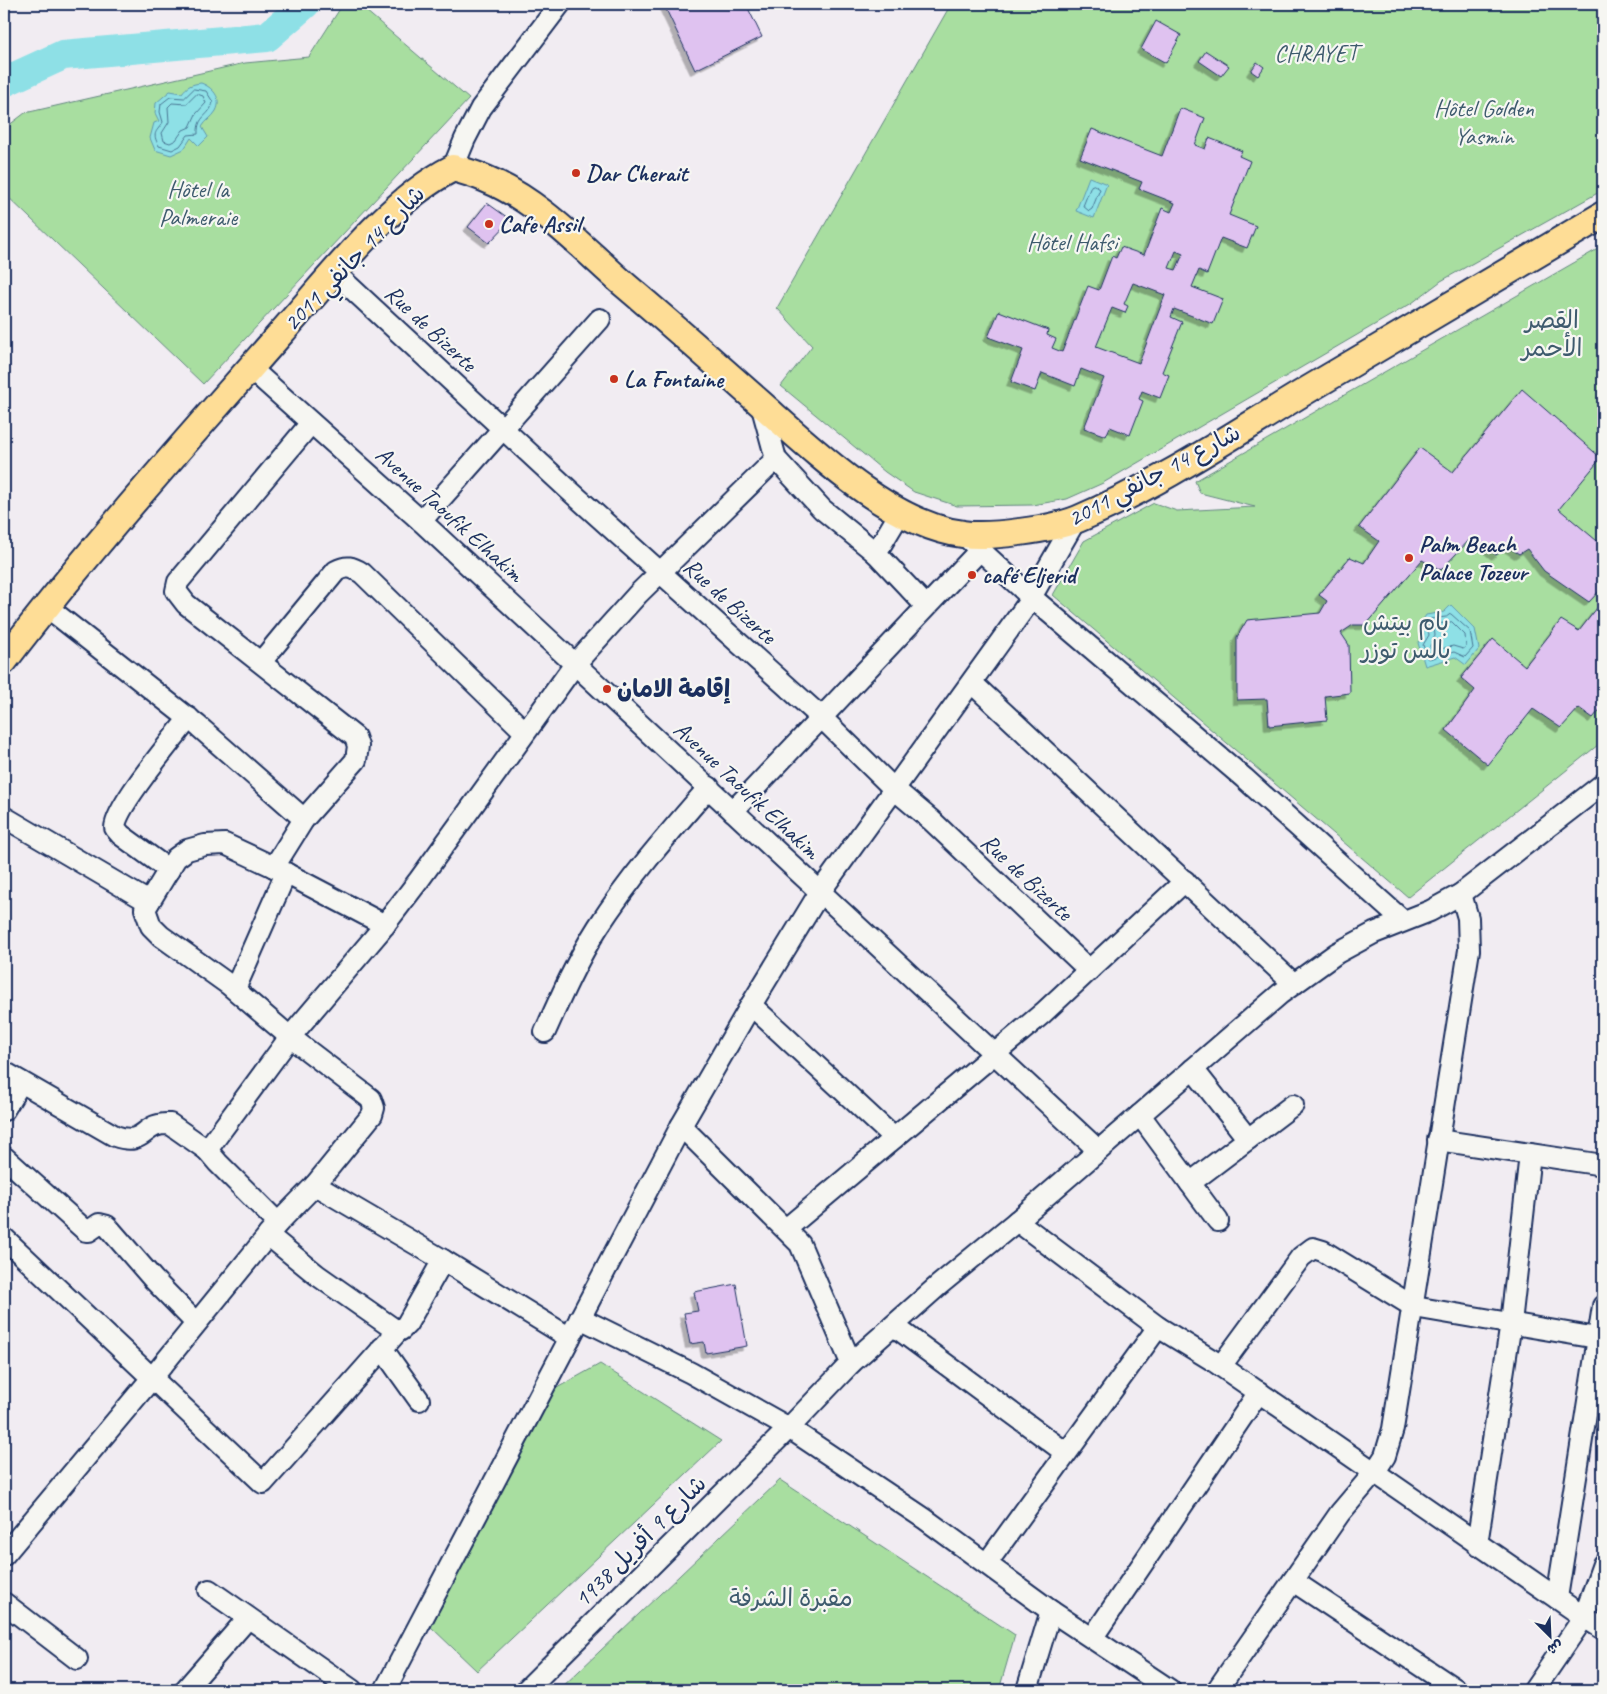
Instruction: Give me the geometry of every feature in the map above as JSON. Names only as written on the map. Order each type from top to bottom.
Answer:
[{"type":"main road","name":"شارع 14 جانفي 2011","points":[[4,661],[47,607],[249,367],[334,272],[416,190],[453,168],[487,179],[529,203],[665,318],[761,404],[855,484],[920,522],[972,542],[1075,520],[1157,479],[1440,309],[1603,215]]},
{"type":"street","points":[[453,168],[464,139],[481,108],[560,4]]},
{"type":"street","name":"Rue de Bizerte","points":[[334,272],[502,428],[822,718],[893,788],[930,820],[1089,970]]},
{"type":"street","points":[[421,521],[600,319]]},
{"type":"street","name":"Avenue Taoufik Elhakim","points":[[249,367],[421,521],[709,786],[733,811],[1098,1150]]},
{"type":"street","points":[[761,404],[776,459],[822,509],[876,553],[926,606]]},
{"type":"street","points":[[235,989],[280,870],[304,819],[352,766],[356,760],[358,746],[356,737],[345,727],[179,598],[176,591],[178,582],[311,422]]},
{"type":"street","points":[[207,1150],[290,1037],[385,924],[575,664],[660,572],[776,459]]},
{"type":"street","points":[[876,553],[900,512]]},
{"type":"street","points":[[385,1690],[681,1126],[751,1005],[820,892],[893,788],[972,683],[1026,606],[1075,520]]},
{"type":"street","points":[[733,811],[926,606],[972,542],[1030,596],[1244,778],[1403,921]]},
{"type":"street","points":[[261,662],[336,571],[344,567],[352,567],[362,573],[524,732]]},
{"type":"street","points":[[47,607],[188,718],[304,819]]},
{"type":"street","points":[[972,683],[1294,984]]},
{"type":"street","points":[[169,870],[121,835],[115,828],[115,820],[127,800],[188,718]]},
{"type":"street","name":"شارع 9 أفريل 1938","points":[[526,1690],[789,1428],[851,1363],[938,1286],[1294,984],[1337,953],[1374,933],[1430,912],[1460,894],[1603,784]]},
{"type":"street","points":[[545,1032],[569,981],[598,928],[648,857],[709,786]]},
{"type":"street","points":[[4,817],[149,902]]},
{"type":"street","points":[[4,1555],[152,1378],[273,1229],[315,1185],[372,1115],[374,1108],[371,1099],[364,1093],[290,1037],[235,989],[151,926],[146,918],[145,909],[149,902],[176,858],[187,850],[225,844],[385,924]]},
{"type":"street","points":[[786,1229],[1043,1013],[1185,881]]},
{"type":"street","points":[[1217,1690],[1340,1513],[1374,1473],[1385,1456],[1393,1430],[1414,1307],[1438,1140],[1469,950],[1468,918],[1460,894]]},
{"type":"street","points":[[751,1005],[894,1138]]},
{"type":"street","points":[[1193,1069],[1248,1139]]},
{"type":"street","points":[[4,1110],[12,1077],[115,1136],[130,1141],[136,1140],[154,1126],[170,1124],[207,1150],[273,1229],[317,1275],[398,1331]]},
{"type":"street","points":[[1190,1183],[1293,1105]]},
{"type":"street","points":[[1140,1115],[1218,1221]]},
{"type":"street","points":[[681,1126],[800,1244],[851,1363]]},
{"type":"street","points":[[1438,1140],[1603,1165]]},
{"type":"street","points":[[1477,1544],[1511,1323],[1530,1154]]},
{"type":"street","points":[[4,1157],[86,1231],[99,1224],[107,1226],[154,1280],[196,1323]]},
{"type":"street","points":[[315,1185],[443,1260],[570,1338]]},
{"type":"street","points":[[1016,1221],[1158,1327],[1221,1366],[1603,1629]]},
{"type":"street","points":[[4,1238],[263,1483],[382,1348],[407,1324],[443,1260]]},
{"type":"street","points":[[1221,1366],[1301,1257],[1313,1248],[1323,1251],[1414,1307],[1596,1338]]},
{"type":"street","points":[[1557,1598],[1596,1338],[1603,1306]]},
{"type":"street","points":[[580,1318],[691,1373],[789,1428],[925,1519],[1051,1611],[1093,1637],[1170,1690]]},
{"type":"street","points":[[894,1326],[1066,1453]]},
{"type":"street","points":[[987,1563],[1158,1327]]},
{"type":"street","points":[[382,1348],[419,1400]]},
{"type":"street","points":[[1093,1637],[1259,1392]]},
{"type":"street","points":[[1534,1690],[1584,1617],[1603,1564]]},
{"type":"street","points":[[1292,1581],[1457,1690]]},
{"type":"street","points":[[209,1590],[352,1690]]},
{"type":"street","points":[[4,1603],[77,1658]]},
{"type":"street","points":[[1027,1690],[1051,1611]]},
{"type":"street","points":[[185,1690],[248,1618]]},
{"type":"green space","name":"Hôtel la Palmeraie","points":[[343,4],[358,4],[469,99],[203,384],[4,193],[4,129],[25,113],[245,63],[309,57]]},
{"type":"green space","name":"Hôtel Hafsi","points":[[951,4],[1603,4],[1603,190],[1441,281],[1412,303],[1103,483],[1067,499],[1033,505],[957,506],[914,492],[885,472],[781,386],[812,346],[777,308]]},
{"type":"green space","name":"بام بيتش بالس توزر","points":[[1603,246],[1603,741],[1408,897],[1053,595],[1084,541],[1154,503],[1177,511],[1255,507],[1200,493],[1195,481]]},
{"type":"green space","points":[[600,1364],[721,1441],[477,1671],[431,1627],[555,1389]]},
{"type":"green space","name":"مقبرة الشرفة","points":[[780,1480],[1015,1635],[999,1690],[559,1690]]},
{"type":"water","points":[[201,83],[212,90],[218,102],[216,111],[202,127],[208,137],[199,146],[191,138],[184,149],[171,155],[155,150],[150,138],[154,123],[159,121],[155,113],[156,103],[170,91],[182,93],[190,86]]},
{"type":"water","points":[[1089,177],[1107,184],[1094,218],[1076,211]]},
{"type":"water","points":[[1451,605],[1475,629],[1479,649],[1466,665],[1455,657],[1425,666],[1418,643],[1424,634],[1421,623],[1426,615],[1444,612]]},
{"type":"building","points":[[746,4],[762,37],[695,70],[664,5]]},
{"type":"building","points":[[1156,21],[1181,35],[1166,63],[1141,49]]},
{"type":"building","points":[[1206,51],[1229,66],[1221,76],[1199,61]]},
{"type":"building","points":[[1257,62],[1264,67],[1258,76],[1251,71]]},
{"type":"building","points":[[1180,108],[1205,118],[1195,145],[1205,149],[1209,138],[1242,151],[1239,156],[1250,161],[1229,215],[1256,226],[1247,248],[1221,238],[1207,274],[1199,270],[1192,287],[1223,299],[1213,324],[1174,309],[1171,317],[1182,322],[1162,372],[1169,375],[1160,398],[1142,391],[1139,399],[1143,401],[1130,435],[1110,427],[1106,436],[1084,428],[1104,378],[1081,369],[1075,386],[1042,373],[1035,391],[1011,382],[1023,350],[988,337],[999,311],[1048,330],[1047,335],[1056,339],[1052,348],[1062,352],[1088,286],[1099,290],[1112,256],[1116,258],[1121,247],[1144,255],[1162,208],[1171,212],[1175,203],[1139,189],[1142,182],[1080,158],[1092,129],[1162,156]],"holes":[[[1176,251],[1183,254],[1176,270],[1169,268]],[[1133,283],[1165,295],[1139,363],[1096,347],[1112,308],[1125,313],[1128,306],[1124,304]]]},
{"type":"building","name":"Cafe Assil","points":[[487,203],[511,220],[489,243],[468,227]]},
{"type":"building","name":"Palm Beach Palace Tozeur","points":[[1522,389],[1601,458],[1559,509],[1603,546],[1603,587],[1589,602],[1544,571],[1527,549],[1519,554],[1507,546],[1496,555],[1473,536],[1441,570],[1422,560],[1366,625],[1353,625],[1341,633],[1349,645],[1350,693],[1325,696],[1327,720],[1269,726],[1267,699],[1237,700],[1237,637],[1247,620],[1320,613],[1327,601],[1319,595],[1350,557],[1364,563],[1379,541],[1359,527],[1420,448],[1453,472]]},
{"type":"building","name":"Palm Beach Palace Tozeur","points":[[1597,608],[1603,611],[1603,706],[1593,718],[1579,708],[1561,728],[1533,709],[1488,765],[1446,730],[1475,690],[1461,678],[1493,639],[1525,666],[1561,620],[1579,631]]},
{"type":"building","points":[[736,1284],[747,1346],[706,1353],[704,1342],[690,1344],[684,1313],[698,1311],[694,1292]]},
{"type":"waterway","points":[[4,82],[63,55],[267,37],[305,4]]},
{"type":"place","name":"Dar Cherait","points":[[576,173]]},
{"type":"place","name":"Cafe Assil","points":[[489,224]]},
{"type":"place","name":"La Fontaine","points":[[614,379]]},
{"type":"place","name":"Palm Beach Palace Tozeur","points":[[1409,558]]},
{"type":"place","name":"café Eljerid","points":[[972,575]]},
{"type":"place","name":"إقامة الامان","points":[[607,689]]},
{"type":"park label","name":"CHRAYET","points":[[1316,53]]},
{"type":"park label","name":"Hôtel Golden Yasmin","points":[[1484,122]]},
{"type":"park label","name":"القصر الأحمر","points":[[1552,334]]}]
